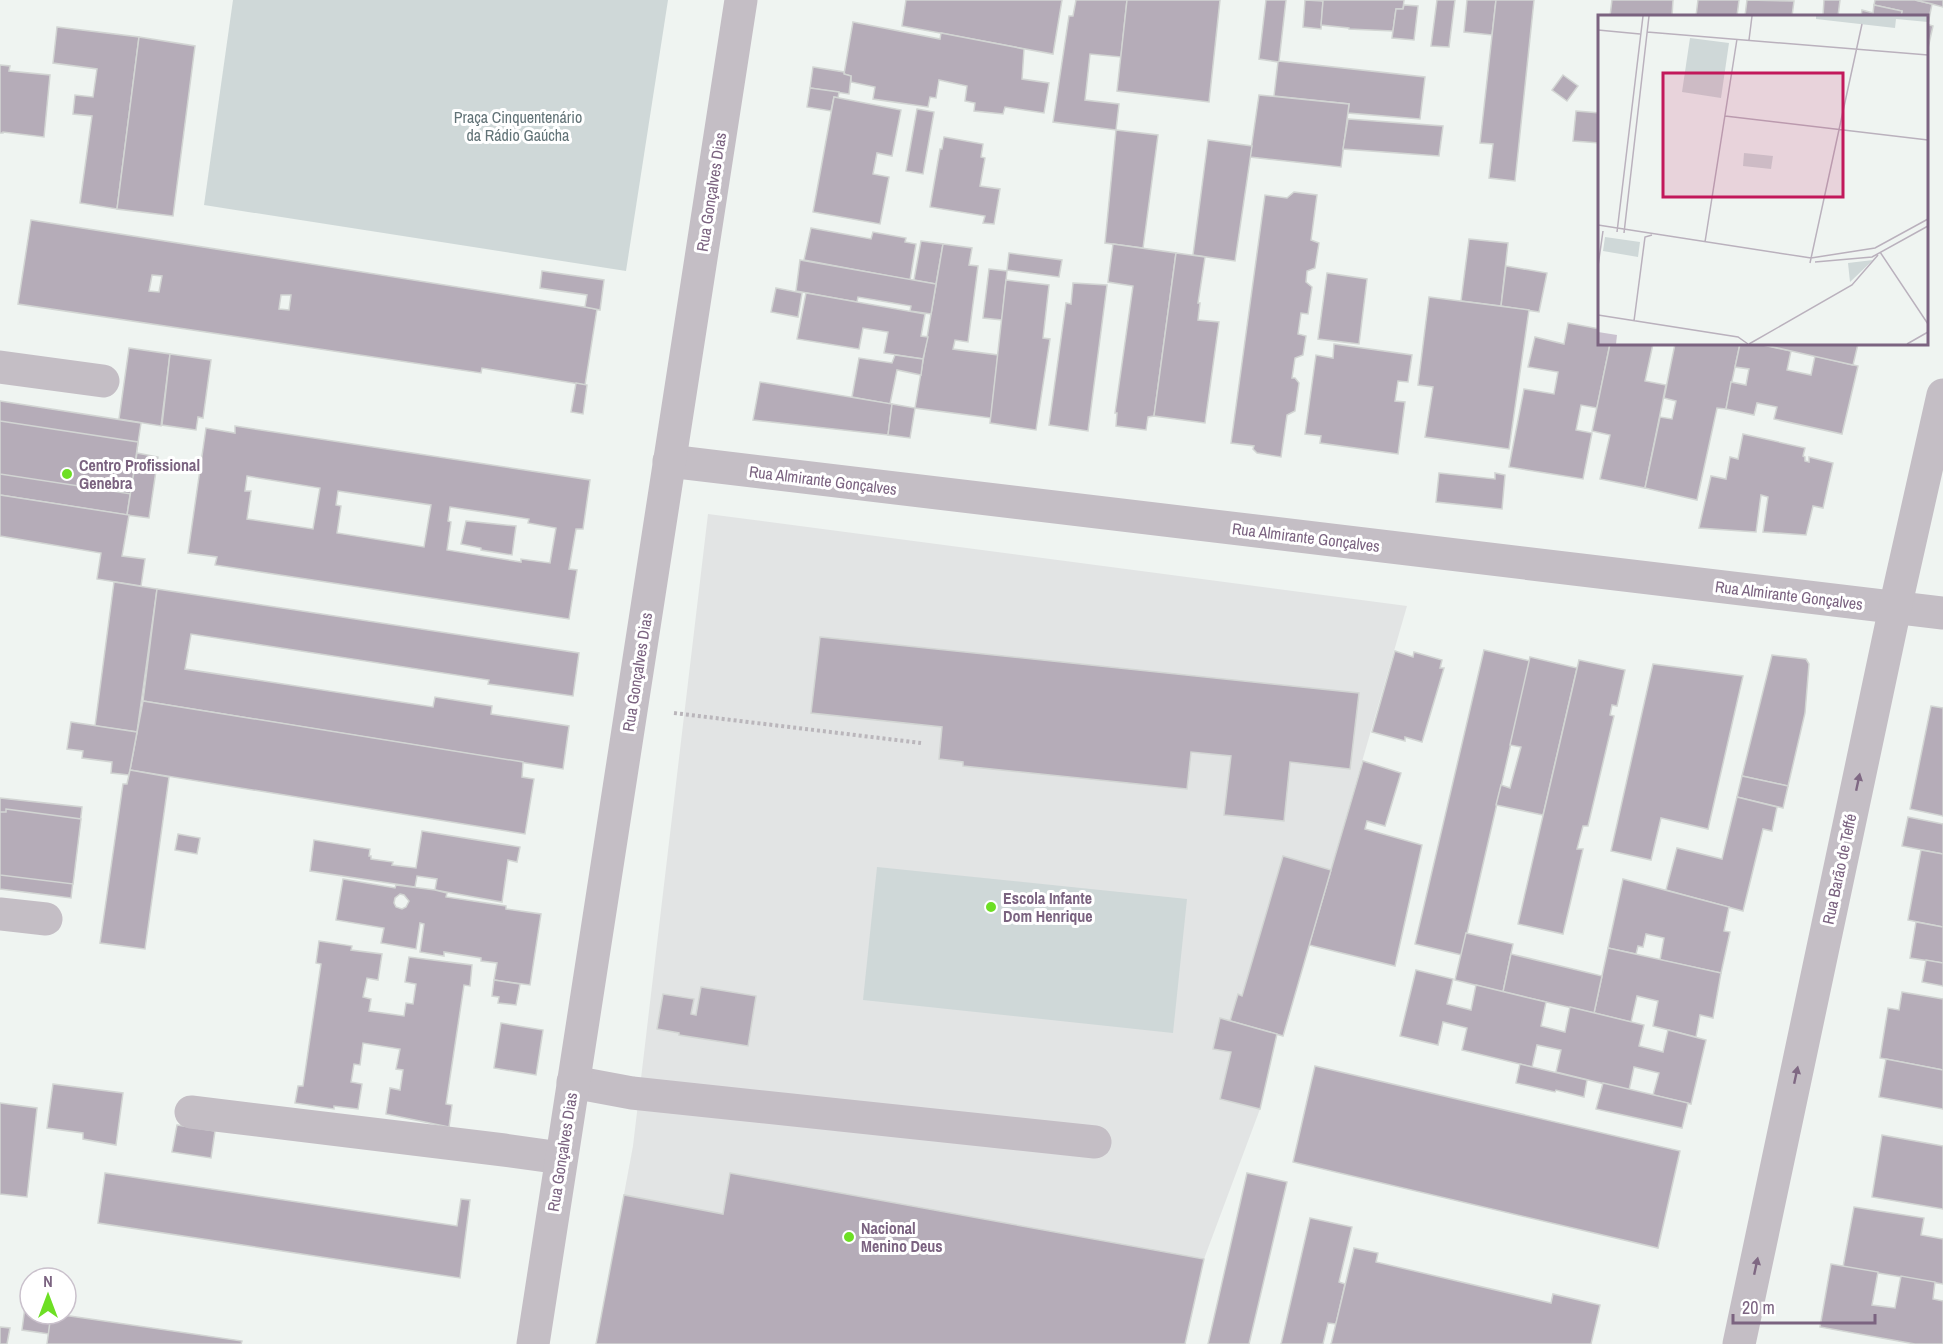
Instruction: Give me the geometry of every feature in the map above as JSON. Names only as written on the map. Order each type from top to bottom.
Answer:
[{"type":"street","name":"Rua Gonçalves Dias","points":[[532,1344],[741,0]]},
{"type":"street","points":[[0,367],[103,381]]},
{"type":"street","name":"Rua Barão de Teffé","points":[[1739,1344],[1895,608],[1943,396]]},
{"type":"street","name":"Rua Almirante Gonçalves","points":[[669,461],[1943,613]]},
{"type":"street","points":[[0,914],[46,919]]},
{"type":"street","points":[[573,1083],[632,1093],[1095,1142]]},
{"type":"street","points":[[191,1112],[561,1158]]},
{"type":"path","points":[[631,708],[921,743]]},
{"type":"shaded area","name":"Escola Infante Dom Henrique","points":[[708,514],[1407,606],[1309,945],[1277,1035],[1260,1109],[1204,1259],[1185,1344],[596,1344],[633,1146]]},
{"type":"green space","name":"Praça Cinquentenário da Rádio Gaúcha","points":[[233,0],[668,0],[626,271],[204,205]]},
{"type":"green space","points":[[877,867],[1187,899],[1173,1033],[863,1000]]},
{"type":"building","points":[[906,0],[1062,0],[1053,54],[902,26]]},
{"type":"building","points":[[1076,0],[1127,0],[1121,57],[1090,54],[1085,100],[1119,104],[1116,130],[1053,122],[1069,16],[1073,16]]},
{"type":"building","points":[[1127,0],[1220,0],[1209,102],[1117,91]]},
{"type":"building","points":[[1266,0],[1286,0],[1279,61],[1425,77],[1420,119],[1348,113],[1349,104],[1274,96],[1278,62],[1259,59]]},
{"type":"building","points":[[1305,0],[1323,1],[1321,29],[1303,27]]},
{"type":"building","points":[[1320,0],[1404,0],[1403,9],[1396,9],[1393,31],[1321,25],[1323,1]]},
{"type":"building","points":[[1437,0],[1455,0],[1449,47],[1431,46]]},
{"type":"building","points":[[1467,0],[1496,0],[1492,35],[1464,32]]},
{"type":"building","points":[[1496,0],[1534,0],[1515,181],[1489,178],[1493,144],[1480,143]]},
{"type":"building","points":[[1612,0],[1673,0],[1672,15],[1610,15]]},
{"type":"building","points":[[1698,0],[1739,0],[1737,15],[1696,15]]},
{"type":"building","points":[[1747,0],[1794,1],[1792,15],[1745,15]]},
{"type":"building","points":[[1824,0],[1840,0],[1838,15],[1823,15]]},
{"type":"building","points":[[1875,0],[1915,0],[1932,4],[1928,24],[1928,15],[1901,15],[1902,11],[1874,5]]},
{"type":"building","points":[[1915,0],[1943,0],[1943,7],[1932,4]]},
{"type":"building","points":[[1404,5],[1418,6],[1414,40],[1392,38],[1396,9],[1403,9]]},
{"type":"building","points":[[1874,5],[1902,11],[1901,15],[1861,15],[1862,10],[1873,13]]},
{"type":"building","points":[[853,22],[940,39],[941,33],[1024,49],[1022,79],[1049,83],[1044,113],[1005,107],[1003,114],[974,111],[975,103],[965,101],[967,86],[939,80],[936,98],[930,97],[928,107],[873,99],[875,87],[851,82],[851,76],[844,74]]},
{"type":"building","points":[[1928,25],[1933,26],[1928,48]]},
{"type":"building","points":[[57,27],[139,37],[117,209],[80,203],[92,116],[73,114],[75,95],[93,97],[97,69],[53,63]]},
{"type":"building","points":[[139,37],[195,46],[173,216],[117,209]]},
{"type":"building","points":[[0,65],[10,66],[9,71],[50,75],[44,137],[0,133]]},
{"type":"building","points":[[813,67],[844,72],[851,76],[849,94],[810,88]]},
{"type":"building","points":[[1563,75],[1578,86],[1567,101],[1552,90]]},
{"type":"building","points":[[810,88],[839,92],[838,98],[834,97],[831,111],[807,107]]},
{"type":"building","points":[[1259,95],[1349,104],[1341,167],[1250,157]]},
{"type":"building","points":[[834,97],[901,110],[892,156],[877,153],[873,174],[889,177],[880,224],[813,212]]},
{"type":"building","points":[[917,109],[934,112],[923,174],[906,171]]},
{"type":"building","points":[[1576,111],[1598,113],[1598,143],[1573,141]]},
{"type":"building","points":[[1348,119],[1443,126],[1439,156],[1343,149]]},
{"type":"building","points":[[1116,130],[1158,135],[1143,248],[1105,243]]},
{"type":"building","points":[[944,137],[983,144],[981,157],[985,158],[980,186],[1000,189],[994,224],[983,223],[985,216],[930,207]]},
{"type":"building","points":[[1208,140],[1252,146],[1235,261],[1193,255]]},
{"type":"building","points":[[1294,192],[1317,195],[1311,240],[1319,243],[1315,268],[1307,271],[1306,282],[1312,287],[1308,314],[1301,313],[1298,334],[1306,336],[1303,355],[1295,358],[1292,378],[1299,383],[1295,411],[1287,415],[1281,457],[1257,453],[1253,449],[1254,446],[1231,443],[1265,195],[1287,198]]},
{"type":"building","points":[[31,220],[597,309],[585,385],[482,368],[481,373],[18,304]],"holes":[[[152,275],[162,276],[159,292],[149,291]],[[281,295],[291,295],[289,310],[279,309]]]},
{"type":"building","points":[[811,228],[871,239],[873,232],[906,238],[905,242],[916,244],[910,280],[804,260]]},
{"type":"building","points":[[1469,239],[1508,243],[1501,306],[1461,301]]},
{"type":"building","points":[[921,241],[943,244],[936,284],[914,280]]},
{"type":"building","points":[[943,244],[972,248],[969,265],[978,266],[968,342],[955,340],[953,349],[998,355],[991,418],[915,408]]},
{"type":"building","points":[[1113,244],[1176,253],[1154,416],[1148,417],[1146,430],[1116,426],[1117,413],[1115,413],[1133,286],[1108,282]]},
{"type":"building","points":[[1009,253],[1062,260],[1059,277],[1007,270]]},
{"type":"building","points":[[1176,253],[1205,257],[1198,303],[1200,303],[1198,320],[1219,322],[1205,423],[1154,416]]},
{"type":"building","points":[[800,260],[936,284],[931,314],[910,311],[911,306],[858,297],[857,302],[796,291]]},
{"type":"building","points":[[1506,266],[1547,273],[1539,312],[1501,306]]},
{"type":"building","points":[[989,269],[1007,271],[1002,320],[983,318]]},
{"type":"building","points":[[542,271],[604,280],[600,310],[585,307],[587,295],[540,288]]},
{"type":"building","points":[[1327,273],[1367,279],[1359,344],[1318,339]]},
{"type":"building","points":[[1006,280],[1049,285],[1043,338],[1050,339],[1036,430],[990,423]]},
{"type":"building","points":[[1073,283],[1107,285],[1088,431],[1049,425],[1066,303],[1071,304]]},
{"type":"building","points":[[776,288],[802,293],[798,317],[771,312]]},
{"type":"building","points":[[806,293],[925,314],[921,336],[928,337],[923,359],[884,353],[888,332],[863,328],[859,349],[797,339]]},
{"type":"building","points":[[1429,297],[1529,310],[1509,449],[1425,437],[1433,387],[1418,385]]},
{"type":"building","points":[[1568,323],[1598,329],[1598,345],[1610,345],[1597,408],[1581,405],[1576,430],[1592,433],[1583,479],[1509,467],[1524,389],[1554,394],[1558,372],[1528,367],[1535,337],[1564,344]]},
{"type":"building","points":[[1334,344],[1412,355],[1408,382],[1398,381],[1395,401],[1405,402],[1398,454],[1320,443],[1321,436],[1305,434],[1316,355],[1333,358]]},
{"type":"building","points":[[1610,345],[1653,345],[1645,381],[1666,385],[1645,488],[1600,479],[1610,435],[1592,431]]},
{"type":"building","points":[[1675,345],[1740,345],[1726,409],[1717,408],[1697,500],[1645,488],[1660,417],[1672,419],[1676,401],[1664,398]]},
{"type":"building","points":[[1740,345],[1763,345],[1791,351],[1787,370],[1811,375],[1815,356],[1858,366],[1842,434],[1774,419],[1777,407],[1757,403],[1754,415],[1726,409],[1731,382],[1746,385],[1749,369],[1735,367]]},
{"type":"building","points":[[1765,345],[1858,345],[1853,365]]},
{"type":"building","points":[[129,348],[170,354],[161,426],[119,419]]},
{"type":"building","points":[[170,354],[211,360],[203,418],[198,417],[196,430],[162,425]]},
{"type":"building","points":[[895,355],[923,359],[921,375],[897,370],[890,404],[852,397],[859,358],[892,363]]},
{"type":"building","points":[[760,382],[892,404],[888,435],[753,420]]},
{"type":"building","points":[[576,383],[587,385],[583,414],[571,412]]},
{"type":"building","name":"Centro Profissional Genebra","points":[[0,401],[141,423],[127,515],[0,495]]},
{"type":"building","points":[[892,404],[915,408],[910,438],[888,435]]},
{"type":"building","points":[[0,421],[138,442],[131,494],[0,474]]},
{"type":"building","points":[[235,426],[590,480],[583,529],[576,529],[569,569],[577,570],[569,619],[215,565],[217,557],[188,553],[206,428],[235,433]],"holes":[[[247,476],[320,488],[313,529],[247,519],[251,491],[245,491]],[[338,491],[431,505],[424,547],[337,533],[341,506],[336,505]],[[450,507],[529,519],[528,523],[556,528],[550,563],[521,559],[521,562],[447,550],[451,522],[448,521]]]},
{"type":"building","points":[[1743,434],[1805,448],[1803,456],[1805,461],[1809,462],[1809,457],[1833,463],[1823,508],[1813,506],[1806,535],[1763,532],[1768,497],[1761,495],[1756,532],[1699,528],[1711,476],[1726,479],[1730,457],[1738,459]]},
{"type":"building","points":[[137,453],[158,457],[149,518],[127,515]]},
{"type":"building","points":[[1439,473],[1495,479],[1495,473],[1505,475],[1502,509],[1436,502]]},
{"type":"building","points":[[0,495],[129,515],[122,556],[145,559],[141,586],[97,579],[101,553],[0,536]]},
{"type":"building","points":[[466,521],[516,526],[512,555],[461,544]]},
{"type":"building","points":[[114,582],[157,589],[137,732],[95,726]]},
{"type":"building","points":[[157,589],[579,653],[573,696],[488,684],[489,680],[191,634],[185,669],[433,707],[435,697],[492,706],[491,714],[569,726],[563,769],[143,701]]},
{"type":"building","points":[[820,637],[1359,693],[1350,769],[1290,762],[1284,821],[1224,815],[1231,756],[1191,752],[1187,789],[963,766],[963,762],[939,759],[942,727],[811,713]]},
{"type":"building","points":[[1484,650],[1530,661],[1462,955],[1415,944]]},
{"type":"building","points":[[1395,651],[1413,657],[1414,652],[1442,660],[1440,668],[1444,668],[1422,742],[1405,737],[1405,741],[1372,732]]},
{"type":"building","points":[[1772,655],[1806,659],[1809,664],[1805,713],[1788,786],[1742,776]]},
{"type":"building","points":[[1530,657],[1577,668],[1543,815],[1496,805],[1501,785],[1510,788],[1521,747],[1510,745]]},
{"type":"building","points":[[1579,660],[1625,670],[1617,706],[1612,705],[1610,715],[1614,716],[1588,826],[1583,826],[1577,849],[1583,849],[1563,934],[1518,924]]},
{"type":"building","points":[[1653,664],[1743,676],[1708,829],[1661,818],[1651,860],[1611,851]]},
{"type":"building","points":[[143,701],[523,762],[522,777],[534,779],[525,834],[130,770]]},
{"type":"building","points":[[1931,706],[1943,708],[1943,816],[1910,809]]},
{"type":"building","points":[[71,722],[137,732],[129,775],[111,773],[112,762],[82,758],[83,751],[67,749]]},
{"type":"building","points":[[1363,761],[1401,773],[1385,826],[1367,821],[1365,829],[1422,845],[1395,966],[1309,945]]},
{"type":"building","points":[[130,770],[169,777],[145,949],[100,943],[123,784],[127,784]]},
{"type":"building","points":[[1742,776],[1788,786],[1783,808],[1737,797]]},
{"type":"building","points":[[1737,797],[1777,807],[1772,831],[1763,829],[1743,911],[1666,890],[1677,848],[1722,859]]},
{"type":"building","points":[[0,798],[82,807],[71,898],[0,889]]},
{"type":"building","points":[[6,809],[81,819],[73,884],[0,875],[0,812],[6,812]]},
{"type":"building","points":[[1908,817],[1943,824],[1943,854],[1902,846]]},
{"type":"building","points":[[422,831],[520,847],[517,862],[508,860],[502,902],[435,890],[437,879],[417,876],[415,887],[310,871],[314,840],[370,849],[371,859],[416,868]]},
{"type":"building","points":[[178,834],[200,838],[197,854],[175,850]]},
{"type":"building","points":[[1921,850],[1943,854],[1943,927],[1908,920]]},
{"type":"building","points":[[1283,856],[1331,870],[1283,1036],[1230,1021],[1238,994],[1242,996]]},
{"type":"building","points":[[343,879],[395,888],[396,885],[435,890],[447,893],[446,897],[541,914],[530,985],[494,980],[497,963],[481,961],[481,958],[444,952],[444,956],[420,952],[424,924],[420,923],[416,949],[381,943],[384,928],[336,920]],"holes":[[[400,894],[409,901],[406,907],[402,909],[396,907],[395,898]]]},
{"type":"building","points":[[1623,879],[1729,907],[1724,931],[1730,932],[1721,973],[1660,960],[1664,938],[1646,934],[1643,947],[1638,946],[1636,954],[1608,948]]},
{"type":"building","points":[[1916,922],[1943,927],[1943,963],[1910,958]]},
{"type":"building","points":[[1466,933],[1513,944],[1503,992],[1455,980]]},
{"type":"building","points":[[319,941],[352,946],[351,950],[382,954],[378,980],[367,978],[363,997],[371,999],[369,1011],[404,1016],[406,1003],[413,1004],[416,984],[405,982],[409,957],[472,965],[470,986],[464,985],[446,1104],[452,1105],[449,1127],[386,1114],[390,1088],[400,1090],[403,1070],[396,1069],[400,1049],[363,1043],[360,1065],[354,1064],[351,1082],[362,1084],[358,1109],[334,1106],[334,1109],[295,1103],[298,1086],[303,1086],[321,964],[316,963]]},
{"type":"building","points":[[1608,948],[1721,973],[1713,1018],[1700,1015],[1696,1037],[1653,1026],[1658,1001],[1637,996],[1631,1022],[1594,1013]]},
{"type":"building","points":[[1511,954],[1602,976],[1594,1013],[1503,992]]},
{"type":"building","points":[[1926,960],[1943,963],[1943,986],[1922,982]]},
{"type":"building","points":[[1416,970],[1453,979],[1447,1004],[1471,1010],[1476,985],[1546,1002],[1541,1026],[1565,1032],[1570,1007],[1644,1025],[1639,1046],[1663,1052],[1668,1030],[1706,1040],[1691,1104],[1653,1095],[1659,1073],[1634,1067],[1629,1090],[1556,1072],[1561,1050],[1537,1045],[1532,1067],[1462,1050],[1467,1028],[1443,1022],[1438,1045],[1400,1036]]},
{"type":"building","points":[[494,980],[520,984],[516,1005],[498,1003],[499,997],[492,996]]},
{"type":"building","points":[[701,987],[756,996],[748,1046],[679,1035],[679,1033],[657,1029],[663,994],[694,999],[691,1014],[696,1015]]},
{"type":"building","points":[[1902,992],[1943,999],[1943,1070],[1880,1058],[1888,1008],[1899,1010]]},
{"type":"building","points":[[1220,1018],[1277,1034],[1260,1109],[1220,1099],[1231,1052],[1213,1049]]},
{"type":"building","points":[[501,1023],[543,1030],[536,1075],[494,1068]]},
{"type":"building","points":[[1886,1059],[1943,1070],[1943,1109],[1879,1097]]},
{"type":"building","points":[[1520,1064],[1587,1080],[1584,1097],[1516,1083]]},
{"type":"building","points":[[1315,1066],[1680,1151],[1658,1248],[1293,1162]]},
{"type":"building","points":[[1603,1083],[1688,1103],[1682,1128],[1596,1109]]},
{"type":"building","points":[[53,1084],[123,1093],[116,1145],[83,1139],[83,1133],[47,1128]]},
{"type":"building","points":[[0,1103],[37,1108],[27,1197],[0,1194]]},
{"type":"building","points":[[177,1125],[215,1131],[211,1158],[172,1152]]},
{"type":"building","points":[[1882,1135],[1943,1146],[1943,1209],[1872,1197]]},
{"type":"building","points":[[105,1173],[457,1226],[461,1199],[470,1200],[460,1278],[98,1223]]},
{"type":"building","name":"Nacional Menino Deus","points":[[730,1173],[1204,1259],[1185,1344],[596,1344],[624,1195],[723,1214]]},
{"type":"building","points":[[1247,1173],[1287,1182],[1249,1344],[1208,1344]]},
{"type":"building","points":[[1854,1207],[1924,1218],[1921,1235],[1943,1239],[1943,1284],[1843,1267]]},
{"type":"building","points":[[1310,1218],[1352,1227],[1339,1282],[1345,1284],[1336,1324],[1328,1323],[1323,1344],[1281,1344]]},
{"type":"building","points":[[1354,1248],[1378,1253],[1376,1262],[1551,1303],[1553,1294],[1600,1305],[1591,1344],[1331,1344]]},
{"type":"building","points":[[1831,1264],[1878,1272],[1872,1305],[1895,1308],[1901,1276],[1935,1282],[1933,1299],[1943,1301],[1943,1344],[1915,1344],[1820,1327]]},
{"type":"building","points":[[78,1317],[242,1341],[241,1344],[47,1344],[49,1326],[78,1326]]},
{"type":"building","points":[[23,1326],[50,1326],[49,1334],[22,1330]]},
{"type":"building","points":[[0,1327],[10,1328],[7,1344],[0,1344]]},
{"type":"place","name":"Centro Profissional Genebra","points":[[67,474]]},
{"type":"place","name":"Escola Infante Dom Henrique","points":[[991,907]]},
{"type":"place","name":"Nacional Menino Deus","points":[[849,1237]]}]
